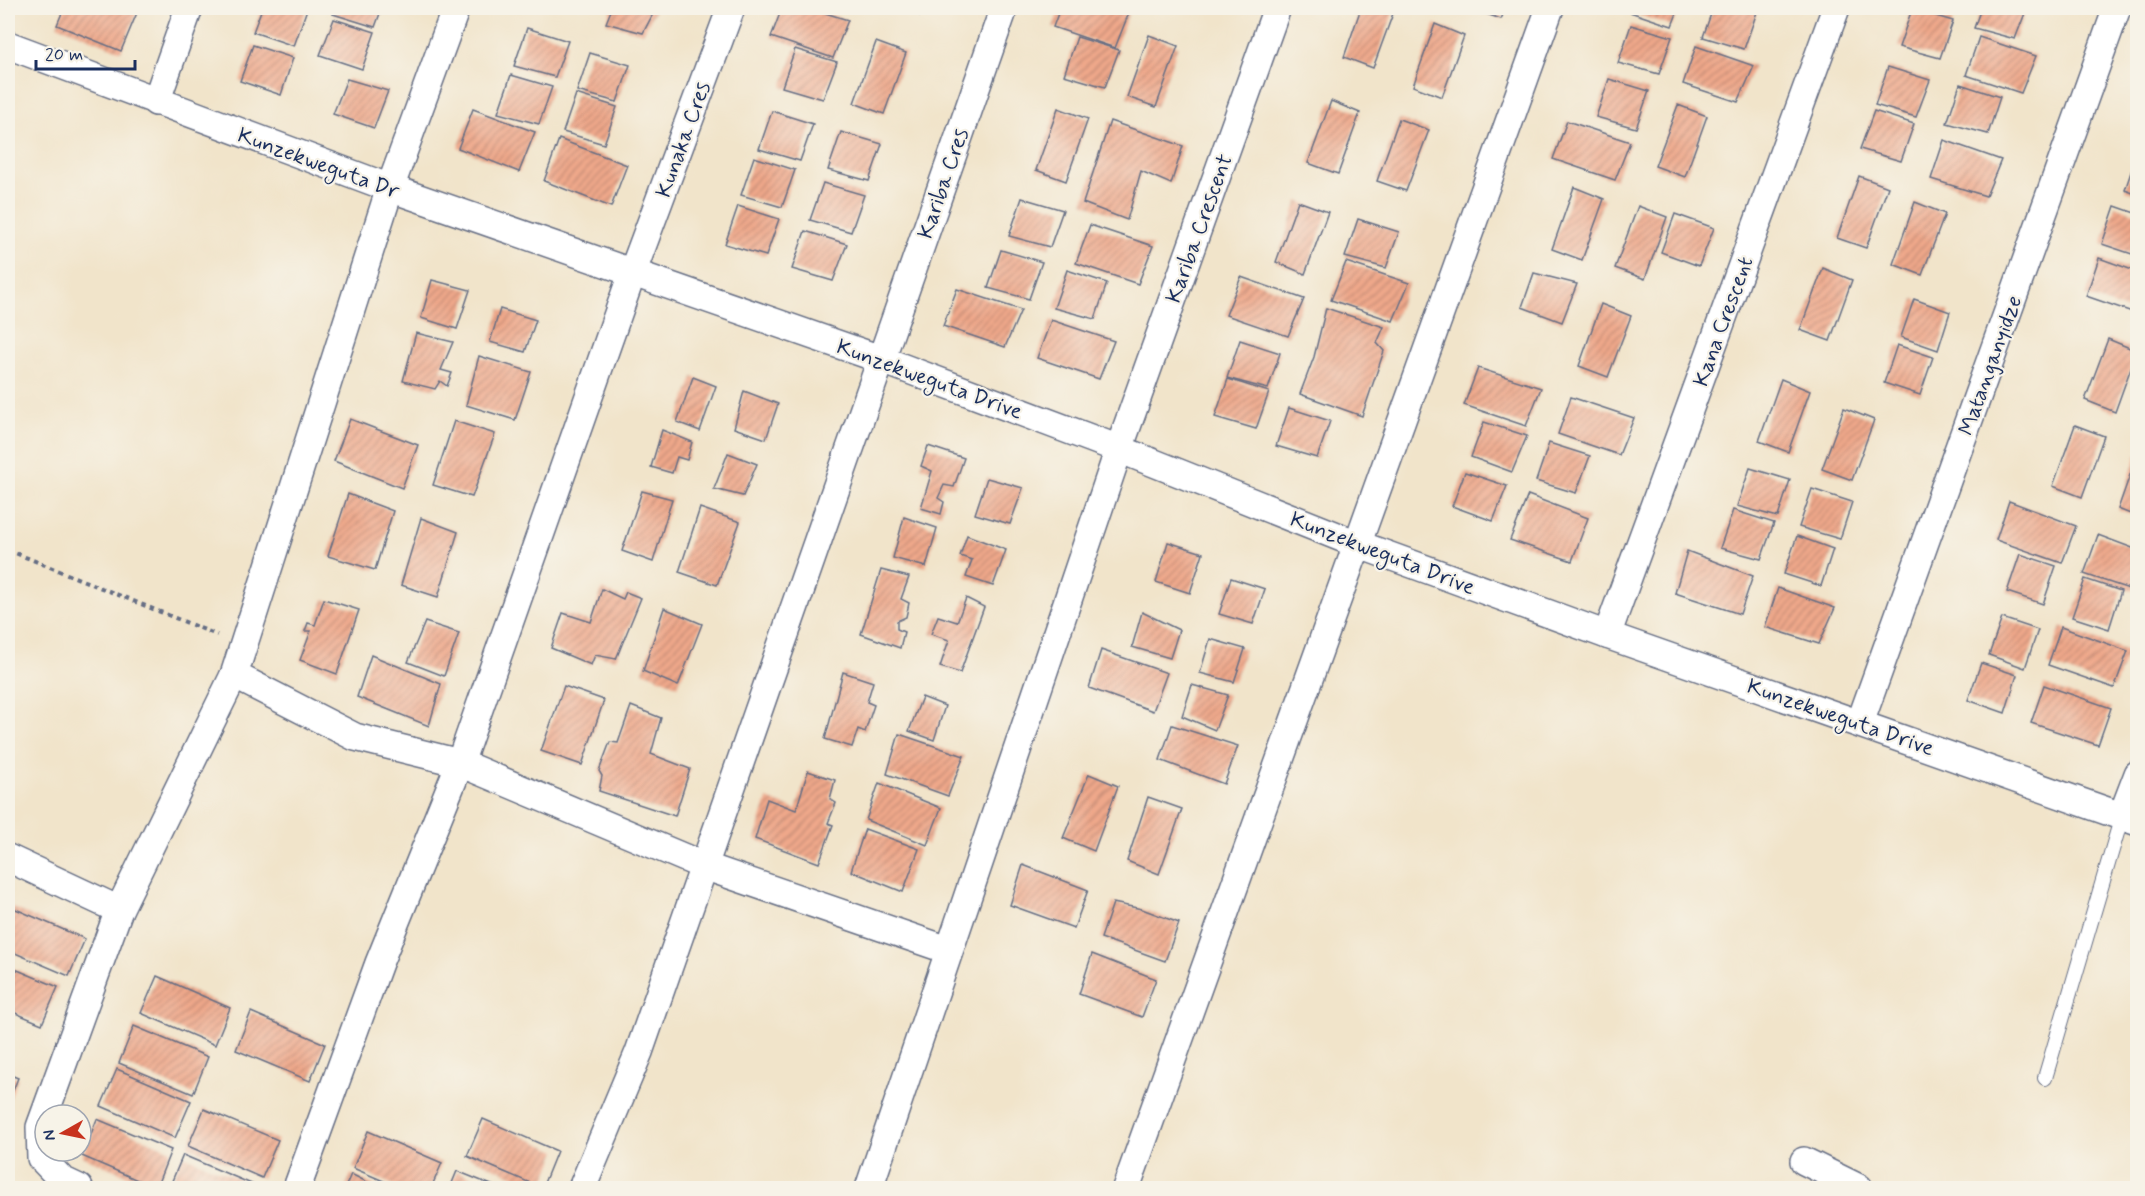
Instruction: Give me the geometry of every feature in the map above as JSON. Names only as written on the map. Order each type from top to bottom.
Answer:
[{"type":"street","points":[[156,102],[189,8]]},
{"type":"street","points":[[79,1188],[62,1180],[41,1158],[40,1127],[119,910],[234,675],[390,188],[456,8]]},
{"type":"street","name":"Kunaka Cres","points":[[297,1188],[379,963],[460,763],[633,272],[731,8]]},
{"type":"street","name":"Kariba Cres","points":[[582,1188],[639,1052],[1004,8]]},
{"type":"street","name":"Kariba Crescent","points":[[869,1188],[1119,449],[1277,8]]},
{"type":"street","points":[[1126,1188],[1550,8]]},
{"type":"street","name":"Kana Crescent","points":[[1607,635],[1836,8]]},
{"type":"street","name":"Matanganyidze","points":[[1860,723],[2117,8]]},
{"type":"street","name":"Kunzekweguta Dr","points":[[8,45],[390,188],[633,272]]},
{"type":"street","name":"Kunzekweguta Drive","points":[[633,272],[880,359],[1119,449],[1357,544],[1607,635],[2130,819]]},
{"type":"street","points":[[234,675],[355,737],[460,763],[704,866],[948,950]]},
{"type":"street","points":[[2130,819],[2138,774]]},
{"type":"street","points":[[8,858],[119,910]]},
{"type":"street","points":[[1804,1161],[1859,1188]]},
{"type":"lane","points":[[2045,1078],[2130,819]]},
{"type":"path","points":[[8,550],[243,645]]},
{"type":"building","points":[[64,8],[139,8],[121,51],[57,25]]},
{"type":"building","points":[[262,8],[307,9],[294,46],[253,32]]},
{"type":"building","points":[[336,8],[382,8],[375,27],[333,14]]},
{"type":"building","points":[[612,8],[656,8],[643,33],[606,23]]},
{"type":"building","points":[[782,8],[809,8],[848,20],[833,58],[771,37]]},
{"type":"building","points":[[901,8],[924,8],[921,16]]},
{"type":"building","points":[[1060,8],[1130,10],[1115,48],[1053,27]]},
{"type":"building","points":[[1361,8],[1395,8],[1373,68],[1344,57]]},
{"type":"building","points":[[1469,8],[1506,8],[1501,19]]},
{"type":"building","points":[[1618,8],[1679,8],[1672,26]]},
{"type":"building","points":[[1713,8],[1741,8],[1757,12],[1744,49],[1703,37]]},
{"type":"building","points":[[1981,8],[2027,8],[2015,39],[1974,28]]},
{"type":"building","points":[[1912,9],[1953,21],[1940,58],[1899,47]]},
{"type":"building","points":[[334,19],[375,32],[362,69],[320,55]]},
{"type":"building","points":[[1435,24],[1464,36],[1442,97],[1413,86]]},
{"type":"building","points":[[1631,25],[1672,37],[1659,74],[1618,63]]},
{"type":"building","points":[[527,28],[568,41],[555,77],[514,66]]},
{"type":"building","points":[[1149,35],[1178,46],[1156,107],[1127,97]]},
{"type":"building","points":[[1077,37],[1119,50],[1105,87],[1064,75]]},
{"type":"building","points":[[1979,37],[2036,56],[2021,93],[1966,75]]},
{"type":"building","points":[[876,42],[906,53],[884,114],[854,103]]},
{"type":"building","points":[[253,45],[293,58],[281,95],[240,81]]},
{"type":"building","points":[[1696,46],[1754,66],[1738,102],[1683,84]]},
{"type":"building","points":[[795,49],[837,62],[823,99],[782,87]]},
{"type":"building","points":[[590,53],[630,65],[617,102],[577,91]]},
{"type":"building","points":[[1888,67],[1930,80],[1916,117],[1875,105]]},
{"type":"building","points":[[511,75],[552,87],[539,124],[498,113]]},
{"type":"building","points":[[347,79],[388,91],[374,128],[333,114]]},
{"type":"building","points":[[1609,79],[1649,91],[1636,128],[1596,117]]},
{"type":"building","points":[[1960,84],[2000,97],[1988,134],[1947,123]]},
{"type":"building","points":[[576,94],[617,107],[604,144],[563,132]]},
{"type":"building","points":[[1331,101],[1360,113],[1338,174],[1308,163]]},
{"type":"building","points":[[1678,105],[1707,116],[1685,177],[1655,166]]},
{"type":"building","points":[[1058,108],[1088,119],[1066,181],[1036,170]]},
{"type":"building","points":[[473,109],[535,132],[519,172],[458,148]]},
{"type":"building","points":[[772,111],[813,124],[800,161],[759,149]]},
{"type":"building","points":[[1874,111],[1914,124],[1901,161],[1860,149]]},
{"type":"building","points":[[1399,119],[1429,130],[1406,191],[1377,181]]},
{"type":"building","points":[[1110,121],[1183,146],[1171,184],[1141,171],[1127,220],[1083,203]]},
{"type":"building","points":[[1567,121],[1630,142],[1615,180],[1553,159]]},
{"type":"building","points":[[841,132],[882,144],[869,181],[828,170]]},
{"type":"building","points":[[559,139],[627,165],[611,207],[544,181]]},
{"type":"building","points":[[1944,140],[2001,160],[1986,196],[1931,179]]},
{"type":"building","points":[[2138,154],[2138,195],[2125,190]]},
{"type":"building","points":[[754,157],[795,170],[782,207],[741,195]]},
{"type":"building","points":[[1859,176],[1888,187],[1866,248],[1837,238]]},
{"type":"building","points":[[823,183],[864,195],[851,232],[810,220]]},
{"type":"building","points":[[1574,187],[1604,199],[1582,260],[1552,249]]},
{"type":"building","points":[[1022,198],[1063,210],[1050,247],[1009,236]]},
{"type":"building","points":[[1298,201],[1328,212],[1305,274],[1276,262]]},
{"type":"building","points":[[1915,202],[1945,214],[1922,275],[1893,264]]},
{"type":"building","points":[[738,206],[779,219],[766,256],[725,244]]},
{"type":"building","points":[[1638,206],[1667,217],[1645,279],[1615,268]]},
{"type":"building","points":[[2115,206],[2138,214],[2138,256],[2102,244]]},
{"type":"building","points":[[1675,214],[1714,228],[1699,266],[1661,252]]},
{"type":"building","points":[[1358,219],[1399,232],[1386,268],[1345,257]]},
{"type":"building","points":[[1090,225],[1153,246],[1138,284],[1076,263]]},
{"type":"building","points":[[805,231],[847,244],[833,281],[792,269]]},
{"type":"building","points":[[1001,250],[1042,262],[1029,299],[988,288]]},
{"type":"building","points":[[2099,258],[2138,272],[2138,314],[2086,296]]},
{"type":"building","points":[[1346,262],[1409,283],[1393,321],[1331,300]]},
{"type":"building","points":[[1823,268],[1852,280],[1830,341],[1800,330]]},
{"type":"building","points":[[1067,270],[1107,283],[1095,319],[1054,308]]},
{"type":"building","points":[[1534,273],[1577,284],[1562,322],[1522,307]]},
{"type":"building","points":[[1241,277],[1304,299],[1288,336],[1226,315]]},
{"type":"building","points":[[432,280],[470,290],[457,329],[421,318]]},
{"type":"building","points":[[957,289],[1021,310],[1005,347],[943,326]]},
{"type":"building","points":[[1914,299],[1950,312],[1938,350],[1901,337]]},
{"type":"building","points":[[1601,304],[1631,316],[1608,377],[1579,366]]},
{"type":"building","points":[[1326,308],[1384,327],[1377,343],[1384,351],[1362,416],[1300,394],[1314,357]]},
{"type":"building","points":[[500,309],[536,320],[525,352],[490,342]]},
{"type":"building","points":[[1051,320],[1114,341],[1099,379],[1037,358]]},
{"type":"building","points":[[416,333],[453,342],[441,370],[452,373],[447,386],[440,381],[435,389],[403,381]]},
{"type":"building","points":[[2108,339],[2137,351],[2115,412],[2085,400]]},
{"type":"building","points":[[1240,340],[1280,353],[1268,389],[1227,378]]},
{"type":"building","points":[[1897,345],[1933,357],[1920,395],[1884,383]]},
{"type":"building","points":[[479,356],[531,372],[515,420],[466,405]]},
{"type":"building","points":[[1478,368],[1541,388],[1526,426],[1464,405]]},
{"type":"building","points":[[693,377],[716,386],[700,431],[677,422]]},
{"type":"building","points":[[1228,379],[1269,392],[1256,429],[1215,417]]},
{"type":"building","points":[[1781,379],[1810,391],[1788,452],[1759,441]]},
{"type":"building","points":[[744,391],[778,404],[766,439],[734,428]]},
{"type":"building","points":[[1571,397],[1634,418],[1619,455],[1558,434]]},
{"type":"building","points":[[1289,408],[1330,421],[1317,458],[1276,446]]},
{"type":"building","points":[[1844,408],[1874,420],[1852,480],[1822,469]]},
{"type":"building","points":[[350,419],[418,445],[402,488],[334,461]]},
{"type":"building","points":[[454,421],[495,434],[472,497],[433,485]]},
{"type":"building","points":[[1484,422],[1527,436],[1512,472],[1471,457]]},
{"type":"building","points":[[2075,425],[2104,436],[2082,497],[2053,486]]},
{"type":"building","points":[[662,430],[692,442],[687,460],[677,457],[672,473],[651,467]]},
{"type":"building","points":[[1549,443],[1590,456],[1576,493],[1536,481]]},
{"type":"building","points":[[928,446],[964,458],[954,487],[944,485],[938,498],[944,502],[941,514],[921,508],[932,471],[921,466]]},
{"type":"building","points":[[728,453],[757,464],[743,496],[714,489]]},
{"type":"building","points":[[2138,455],[2138,517],[2118,509]]},
{"type":"building","points":[[1750,468],[1790,480],[1778,517],[1737,506]]},
{"type":"building","points":[[1465,472],[1507,486],[1493,521],[1452,506]]},
{"type":"building","points":[[987,478],[1023,488],[1010,524],[975,514]]},
{"type":"building","points":[[1812,489],[1852,502],[1840,539],[1799,527]]},
{"type":"building","points":[[642,491],[672,499],[653,562],[622,551]]},
{"type":"building","points":[[348,494],[393,511],[375,570],[328,556]]},
{"type":"building","points":[[1528,495],[1588,518],[1572,561],[1510,540]]},
{"type":"building","points":[[2009,501],[2076,526],[2062,563],[1996,540]]},
{"type":"building","points":[[700,508],[740,522],[717,585],[679,572]]},
{"type":"building","points":[[1733,510],[1774,523],[1761,559],[1720,548]]},
{"type":"building","points":[[904,517],[937,528],[926,567],[893,558]]},
{"type":"building","points":[[421,518],[458,532],[438,597],[401,585]]},
{"type":"building","points":[[967,535],[1006,550],[993,586],[966,577],[972,560],[960,556]]},
{"type":"building","points":[[2098,535],[2138,550],[2138,592],[2084,574]]},
{"type":"building","points":[[1797,536],[1833,549],[1821,586],[1784,574]]},
{"type":"building","points":[[1168,542],[1203,553],[1190,593],[1156,582]]},
{"type":"building","points":[[1687,551],[1753,576],[1740,614],[1675,593]]},
{"type":"building","points":[[2020,554],[2056,566],[2043,604],[2007,592]]},
{"type":"building","points":[[881,570],[909,577],[901,599],[909,603],[906,617],[897,621],[897,629],[904,632],[900,648],[861,634]]},
{"type":"building","points":[[1231,578],[1265,589],[1253,624],[1219,614]]},
{"type":"building","points":[[2085,579],[2121,591],[2109,629],[2072,617]]},
{"type":"building","points":[[1778,588],[1835,608],[1819,644],[1765,627]]},
{"type":"building","points":[[602,589],[623,599],[626,592],[641,598],[616,659],[595,655],[591,665],[551,648],[563,613],[591,622]]},
{"type":"building","points":[[966,598],[984,607],[960,673],[940,667],[949,640],[931,634],[938,616],[957,622]]},
{"type":"building","points":[[324,599],[359,610],[337,674],[300,660],[311,631],[305,631],[308,623],[315,625]]},
{"type":"building","points":[[664,608],[702,624],[678,686],[643,671]]},
{"type":"building","points":[[1142,612],[1179,630],[1170,658],[1132,647]]},
{"type":"building","points":[[2002,618],[2038,630],[2025,668],[1989,655]]},
{"type":"building","points":[[425,622],[459,633],[444,676],[408,662]]},
{"type":"building","points":[[2061,627],[2128,651],[2114,688],[2048,665]]},
{"type":"building","points":[[1210,639],[1245,649],[1234,682],[1200,673]]},
{"type":"building","points":[[1101,650],[1167,673],[1153,711],[1089,688]]},
{"type":"building","points":[[371,655],[441,684],[429,726],[357,697]]},
{"type":"building","points":[[1981,663],[2017,675],[2005,713],[1968,700]]},
{"type":"building","points":[[843,672],[873,682],[867,702],[874,705],[865,732],[858,729],[852,747],[825,739]]},
{"type":"building","points":[[1192,685],[1228,695],[1215,730],[1182,716]]},
{"type":"building","points":[[2044,685],[2111,708],[2098,745],[2031,723]]},
{"type":"building","points":[[564,686],[604,700],[582,765],[541,751]]},
{"type":"building","points":[[922,697],[945,706],[934,740],[909,731]]},
{"type":"building","points":[[631,706],[661,718],[651,754],[690,769],[675,816],[599,791],[602,776],[599,771],[610,742],[618,743]]},
{"type":"building","points":[[1172,725],[1238,746],[1224,784],[1160,760]]},
{"type":"building","points":[[899,734],[964,756],[948,796],[887,774]]},
{"type":"building","points":[[808,771],[835,780],[830,799],[836,803],[828,823],[833,825],[819,863],[755,839],[767,799],[796,810]]},
{"type":"building","points":[[1089,774],[1118,786],[1094,851],[1063,838]]},
{"type":"building","points":[[879,783],[941,808],[927,845],[866,820]]},
{"type":"building","points":[[1148,797],[1182,809],[1159,874],[1127,861]]},
{"type":"building","points":[[865,829],[919,849],[903,892],[851,871]]},
{"type":"building","points":[[1023,865],[1088,890],[1074,928],[1010,905]]},
{"type":"building","points":[[1113,903],[1142,909],[1179,923],[1165,961],[1101,938]]},
{"type":"building","points":[[11,907],[85,939],[69,976],[8,950],[8,916]]},
{"type":"building","points":[[1092,954],[1156,979],[1142,1017],[1079,994]]},
{"type":"building","points":[[8,966],[58,987],[42,1024],[8,1010]]},
{"type":"building","points":[[157,976],[230,1008],[215,1045],[141,1013]]},
{"type":"building","points":[[251,1012],[325,1044],[310,1081],[236,1050]]},
{"type":"building","points":[[134,1026],[208,1057],[193,1094],[119,1063]]},
{"type":"building","points":[[117,1069],[191,1101],[175,1138],[101,1106]]},
{"type":"building","points":[[8,1074],[18,1078],[8,1103]]},
{"type":"building","points":[[204,1109],[278,1140],[262,1178],[188,1146]]},
{"type":"building","points":[[97,1119],[171,1150],[156,1188],[93,1161],[93,1129]]},
{"type":"building","points":[[483,1119],[557,1151],[542,1188],[467,1156]]},
{"type":"building","points":[[368,1131],[442,1163],[431,1188],[400,1188],[353,1168]]},
{"type":"building","points":[[183,1155],[261,1188],[169,1188]]},
{"type":"building","points":[[457,1171],[499,1188],[450,1188]]},
{"type":"building","points":[[351,1174],[379,1188],[345,1188]]}]
